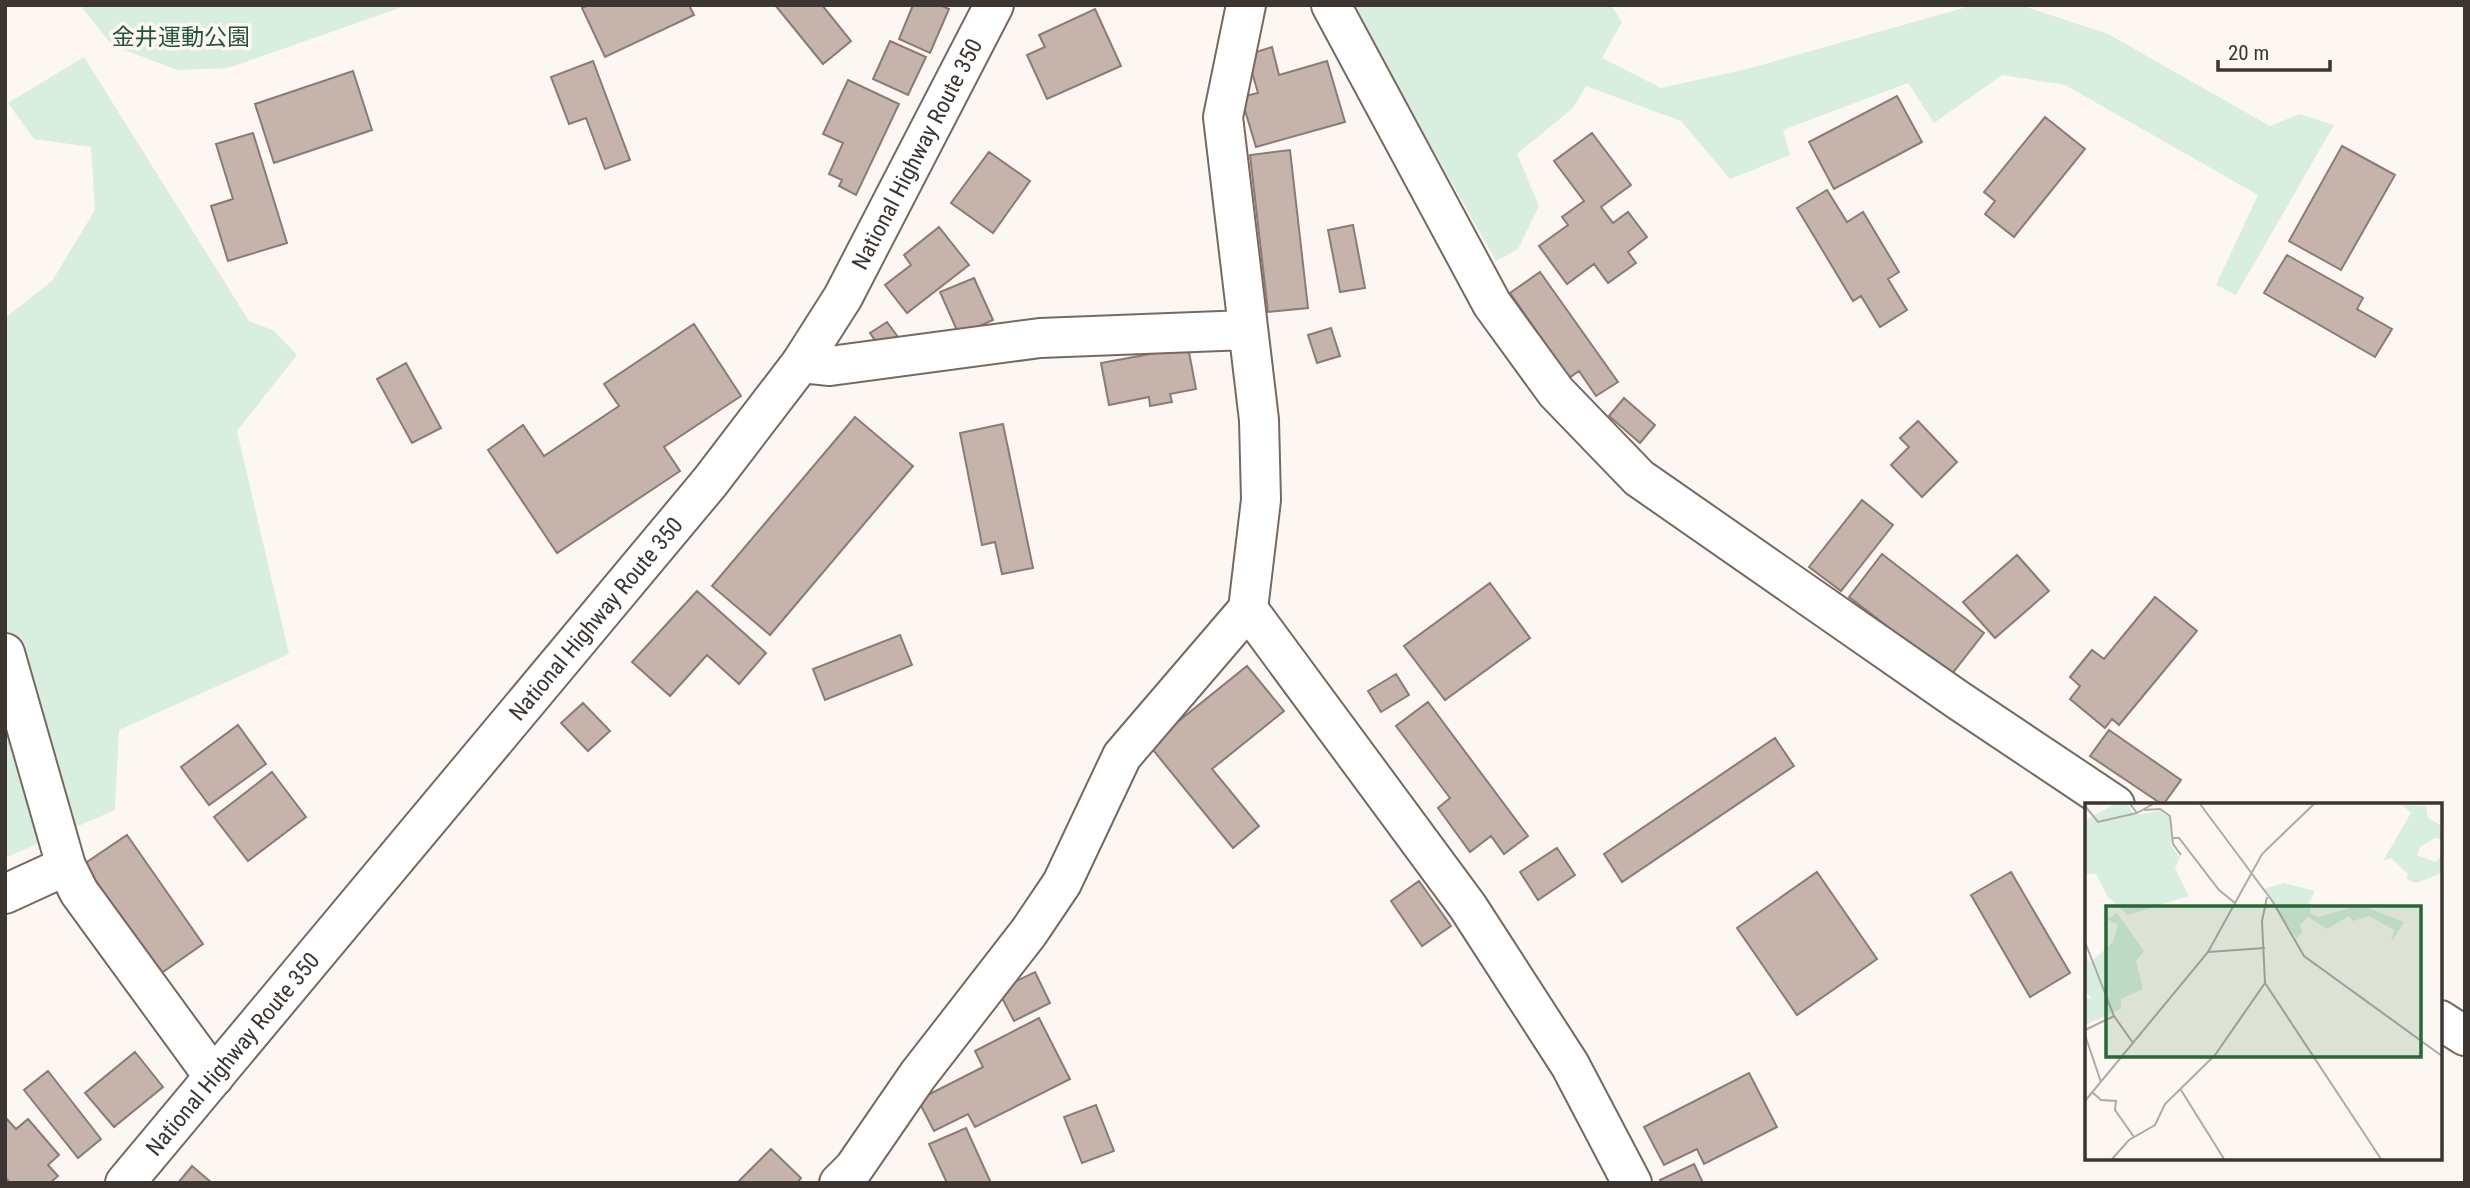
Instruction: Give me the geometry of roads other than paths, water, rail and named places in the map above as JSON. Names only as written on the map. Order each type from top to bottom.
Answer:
[{"type":"main road","name":"National Highway Route 350","points":[[125,1183],[701,492],[801,363],[843,298],[994,5]]},
{"type":"main road","points":[[839,1183],[854,1168],[966,1010],[1029,932],[1062,883],[1122,756],[1248,608],[1261,500],[1259,420],[1223,117],[1246,5]]},
{"type":"main road","points":[[1331,5],[1492,304],[1556,392],[1639,478],[1958,700],[2112,803]]},
{"type":"main road","points":[[801,363],[830,366],[1040,338],[1247,330]]},
{"type":"main road","points":[[1248,608],[1468,907],[1570,1065],[1632,1183]]},
{"type":"main road","points":[[5,653],[66,866],[79,892],[214,1077]]},
{"type":"main road","points":[[5,894],[66,866]]},
{"type":"main road","points":[[2442,1021],[2465,1036]]},
{"type":"park label","name":"金井運動公園","points":[[181,37]]}]
